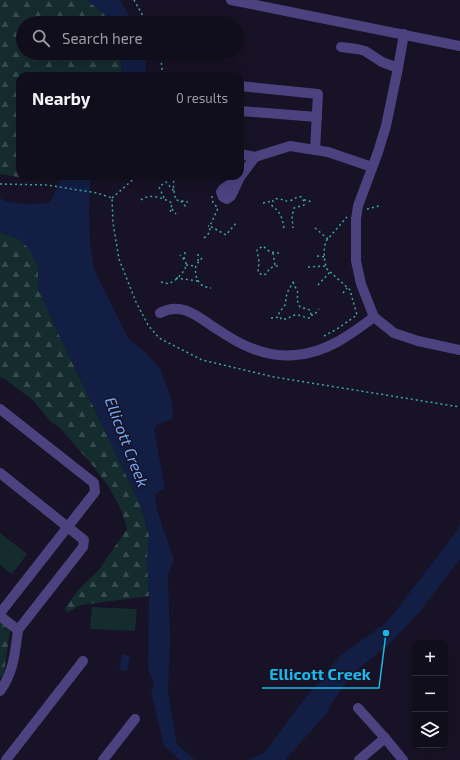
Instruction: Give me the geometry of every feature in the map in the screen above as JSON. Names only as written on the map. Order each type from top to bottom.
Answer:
[{"type":"street","points":[[231,0],[460,46]]},
{"type":"street","points":[[404,34],[386,126],[357,211],[355,243],[356,261],[361,284],[374,317],[394,333],[418,341],[460,350]]},
{"type":"street","points":[[341,47],[365,51],[382,62],[398,68]]},
{"type":"street","points":[[244,86],[318,94],[315,150]]},
{"type":"street","points":[[244,111],[317,117]]},
{"type":"street","points":[[244,155],[255,157],[290,146],[328,152],[372,167]]},
{"type":"street","points":[[244,172],[255,157]]},
{"type":"street","points":[[160,313],[166,310],[174,309],[190,312],[200,317],[226,336],[245,345],[266,352],[288,355],[308,353],[327,348],[350,335],[374,317]]},
{"type":"street","points":[[0,409],[94,483],[95,492],[1,612],[0,616],[18,630]]},
{"type":"street","points":[[0,473],[84,540],[83,548],[18,630],[13,668],[0,691]]},
{"type":"street","points":[[0,755],[6,760],[83,661]]},
{"type":"street","points":[[358,708],[403,760]]},
{"type":"street","points":[[103,760],[135,719]]},
{"type":"street","points":[[359,760],[385,738]]},
{"type":"path","points":[[134,0],[143,16]]},
{"type":"path","points":[[161,60],[162,72]]},
{"type":"path","points":[[112,198],[132,180]]},
{"type":"path","points":[[174,180],[176,200]]},
{"type":"path","points":[[164,198],[158,187],[166,182],[174,191]]},
{"type":"path","points":[[0,184],[47,185],[97,193]]},
{"type":"path","points":[[204,238],[209,234],[209,226],[218,208],[213,203],[212,196]]},
{"type":"path","points":[[263,203],[278,198],[290,201],[300,196],[304,200],[308,200],[312,203]]},
{"type":"path","points":[[141,200],[146,197],[164,198],[172,203]]},
{"type":"path","points":[[170,214],[172,203],[176,200],[188,202]]},
{"type":"path","points":[[293,228],[292,211],[294,208],[304,205],[304,200]]},
{"type":"path","points":[[181,201],[186,206]]},
{"type":"path","points":[[272,201],[272,206],[282,217],[284,228]]},
{"type":"path","points":[[324,336],[357,315],[350,290],[330,272],[326,266],[325,245],[328,239],[350,213],[378,206]]},
{"type":"path","points":[[171,209],[176,214]]},
{"type":"path","points":[[209,226],[226,235],[237,222]]},
{"type":"path","points":[[315,228],[328,239]]},
{"type":"path","points":[[279,253],[273,253],[263,246],[256,250],[259,262],[258,272],[262,275],[266,274],[270,268],[280,265]]},
{"type":"path","points":[[160,282],[170,283],[185,268],[185,252]]},
{"type":"path","points":[[273,253],[275,266]]},
{"type":"path","points":[[198,254],[198,262]]},
{"type":"path","points":[[180,255],[184,259]]},
{"type":"path","points":[[317,256],[325,257]]},
{"type":"path","points":[[202,258],[196,266],[195,273],[198,281],[204,287],[211,288]]},
{"type":"path","points":[[186,265],[196,266]]},
{"type":"path","points":[[308,267],[326,266]]},
{"type":"path","points":[[318,285],[330,272]]},
{"type":"path","points":[[176,278],[198,281]]},
{"type":"path","points":[[280,317],[279,313],[285,306],[287,293],[294,282],[298,294],[298,304],[300,307],[310,310],[311,315]]},
{"type":"path","points":[[343,293],[348,288]]},
{"type":"path","points":[[271,318],[280,317],[284,320],[294,315],[298,315],[309,318],[319,309]]},
{"type":"green space","points":[[0,0],[86,0],[103,12],[105,16],[16,16],[16,60],[122,60],[121,72],[16,72],[16,177],[0,174]]},
{"type":"green space","points":[[0,232],[19,239],[30,249],[38,266],[38,288],[140,504],[149,535],[147,560],[149,596],[81,605],[67,613],[65,608],[79,589],[98,571],[127,529],[122,512],[110,489],[94,467],[60,428],[50,421],[34,401],[5,379],[0,378]]},
{"type":"green space","points":[[0,533],[27,554],[12,574],[0,565]]},
{"type":"green space","points":[[92,607],[137,609],[135,631],[90,629]]},
{"type":"green space","points":[[0,620],[10,630],[4,673],[0,678]]},
{"type":"water","points":[[86,0],[120,0],[130,16],[105,16],[103,12]]},
{"type":"water","points":[[122,60],[145,60],[146,72],[121,72]]},
{"type":"water","name":"Ellicott Creek","points":[[60,180],[91,180],[89,212],[90,245],[94,269],[128,338],[145,352],[160,368],[172,401],[173,417],[171,420],[157,424],[154,430],[165,488],[155,495],[157,510],[174,560],[168,575],[170,640],[168,692],[177,744],[195,760],[180,760],[164,746],[151,692],[154,684],[148,669],[149,596],[147,560],[149,535],[140,504],[38,288],[38,266],[30,249],[19,239],[0,232],[0,198],[5,201],[25,204],[50,203]]},
{"type":"water","points":[[460,524],[460,559],[417,615],[389,644],[353,673],[331,704],[328,712],[285,760],[249,760],[265,752],[298,707],[340,656],[387,622],[456,532]]},
{"type":"water","points":[[122,654],[130,656],[127,671],[119,670]]},
{"type":"place","name":"Ellicott Creek","points":[[386,633]]}]
